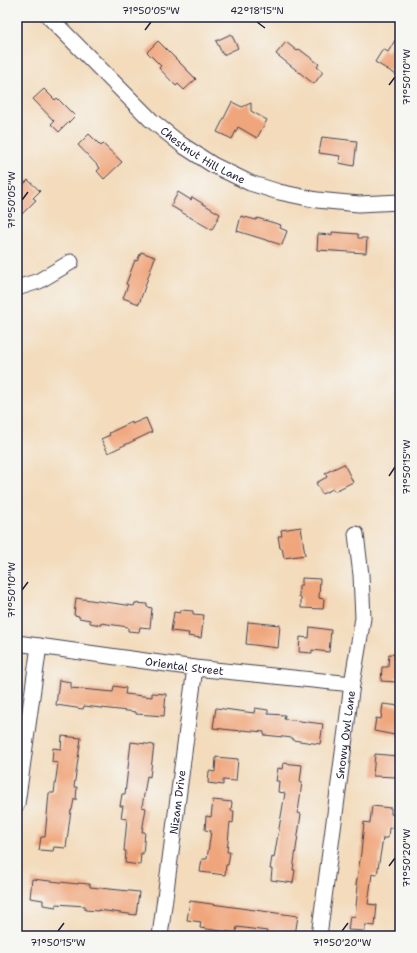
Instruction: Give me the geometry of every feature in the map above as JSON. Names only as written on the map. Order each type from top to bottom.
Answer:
[{"type":"street","name":"Chestnut Hill Lane","points":[[49,17],[151,120],[182,145],[213,164],[250,183],[279,192],[317,200],[358,204],[400,202]]},
{"type":"street","points":[[17,288],[39,281],[71,262]]},
{"type":"street","name":"Snowy Owl Lane","points":[[319,936],[352,684],[363,618],[361,575],[356,534]]},
{"type":"street","name":"Oriental Street","points":[[17,643],[195,668],[352,684]]},
{"type":"street","points":[[17,804],[38,646]]},
{"type":"street","name":"Nizam Drive","points":[[160,936],[195,668]]},
{"type":"building","points":[[400,32],[400,77],[375,62],[383,49],[388,52]]},
{"type":"building","points":[[231,34],[238,48],[223,55],[216,41]]},
{"type":"building","points":[[158,41],[196,79],[184,90],[178,84],[176,86],[159,68],[161,66],[147,52]]},
{"type":"building","points":[[286,42],[297,51],[299,49],[319,64],[317,67],[323,72],[314,84],[276,54]]},
{"type":"building","points":[[44,89],[55,100],[57,98],[75,116],[59,132],[51,124],[54,121],[33,99]]},
{"type":"building","points":[[232,102],[242,107],[251,103],[251,111],[267,120],[257,138],[238,127],[232,139],[217,132]]},
{"type":"building","points":[[89,134],[101,146],[103,144],[122,162],[104,179],[97,171],[100,168],[78,145]]},
{"type":"building","points":[[322,137],[357,141],[354,166],[339,163],[340,156],[319,153]]},
{"type":"building","points":[[28,180],[40,191],[33,198],[36,200],[17,219],[17,191]]},
{"type":"building","points":[[178,192],[191,200],[192,197],[220,214],[212,230],[171,206]]},
{"type":"building","points":[[241,216],[256,220],[257,218],[281,225],[280,228],[287,231],[282,245],[237,231]]},
{"type":"building","points":[[332,232],[358,234],[358,238],[367,238],[366,253],[317,250],[318,234],[332,235]]},
{"type":"building","points":[[141,252],[155,257],[139,304],[123,298],[128,285],[126,284],[135,260],[137,261]]},
{"type":"building","points":[[146,418],[152,432],[108,453],[101,439],[110,435],[109,433],[132,422],[132,424]]},
{"type":"building","points":[[344,464],[353,482],[335,491],[333,489],[322,494],[316,483],[327,477],[325,473]]},
{"type":"building","points":[[301,527],[305,555],[284,558],[282,548],[280,548],[278,536],[282,536],[281,530]]},
{"type":"building","points":[[302,578],[320,579],[319,598],[324,599],[323,609],[301,608],[299,585],[302,585]]},
{"type":"building","points":[[76,598],[134,606],[135,603],[147,604],[147,607],[152,608],[150,628],[140,627],[139,632],[128,631],[128,627],[90,623],[90,620],[79,618],[79,616],[74,615]]},
{"type":"building","points":[[181,610],[193,611],[193,614],[204,615],[201,638],[188,636],[189,633],[171,631],[174,612],[180,613]]},
{"type":"building","points":[[248,622],[280,625],[278,648],[246,644]]},
{"type":"building","points":[[310,627],[331,630],[329,652],[312,650],[312,653],[299,652],[300,637],[309,638]]},
{"type":"building","points":[[389,654],[400,655],[400,677],[396,677],[396,682],[381,681],[382,667],[388,667]]},
{"type":"building","points":[[59,680],[71,682],[71,688],[113,692],[114,686],[126,688],[125,694],[152,697],[152,693],[166,694],[164,716],[136,714],[136,712],[84,706],[83,709],[56,705]]},
{"type":"building","points":[[383,704],[400,706],[400,736],[374,731],[376,718],[381,719]]},
{"type":"building","points":[[216,708],[254,713],[255,708],[268,710],[268,714],[285,715],[284,719],[323,724],[320,744],[293,740],[293,738],[264,735],[264,732],[213,728]]},
{"type":"building","points":[[62,736],[81,738],[74,787],[77,787],[76,800],[74,799],[71,810],[66,848],[54,847],[53,851],[39,850],[41,837],[45,837],[49,793],[54,793],[58,763],[52,762],[53,748],[61,749]]},
{"type":"building","points":[[131,742],[154,745],[150,777],[147,776],[142,807],[146,808],[142,832],[145,832],[143,854],[141,853],[140,865],[125,863],[126,851],[124,851],[127,819],[121,818],[123,806],[120,806],[122,794],[125,794]]},
{"type":"building","points":[[375,754],[398,756],[396,777],[373,776]]},
{"type":"building","points":[[216,757],[238,759],[236,781],[223,780],[223,785],[208,783],[209,771],[215,772]]},
{"type":"building","points":[[283,763],[302,765],[300,782],[302,782],[298,813],[301,814],[293,870],[295,870],[293,883],[271,880],[272,869],[270,869],[272,857],[274,858],[285,793],[278,792],[279,781],[276,781],[278,768],[282,769]]},
{"type":"building","points":[[213,800],[232,802],[231,811],[234,811],[233,823],[230,822],[227,852],[230,852],[225,875],[200,872],[202,859],[207,859],[211,831],[205,830],[206,816],[211,817]]},
{"type":"building","points":[[372,806],[391,808],[391,814],[394,815],[393,828],[389,828],[388,838],[383,838],[377,875],[372,874],[368,904],[377,905],[375,926],[365,925],[365,931],[348,930],[350,916],[355,917],[358,886],[356,885],[364,822],[370,823]]},
{"type":"building","points":[[32,879],[90,884],[90,887],[139,892],[136,915],[98,910],[85,910],[85,906],[56,904],[56,907],[43,905],[43,900],[30,898]]},
{"type":"building","points":[[190,901],[298,916],[295,935],[280,933],[280,936],[266,936],[267,931],[237,927],[236,933],[200,928],[201,922],[187,920]]}]
